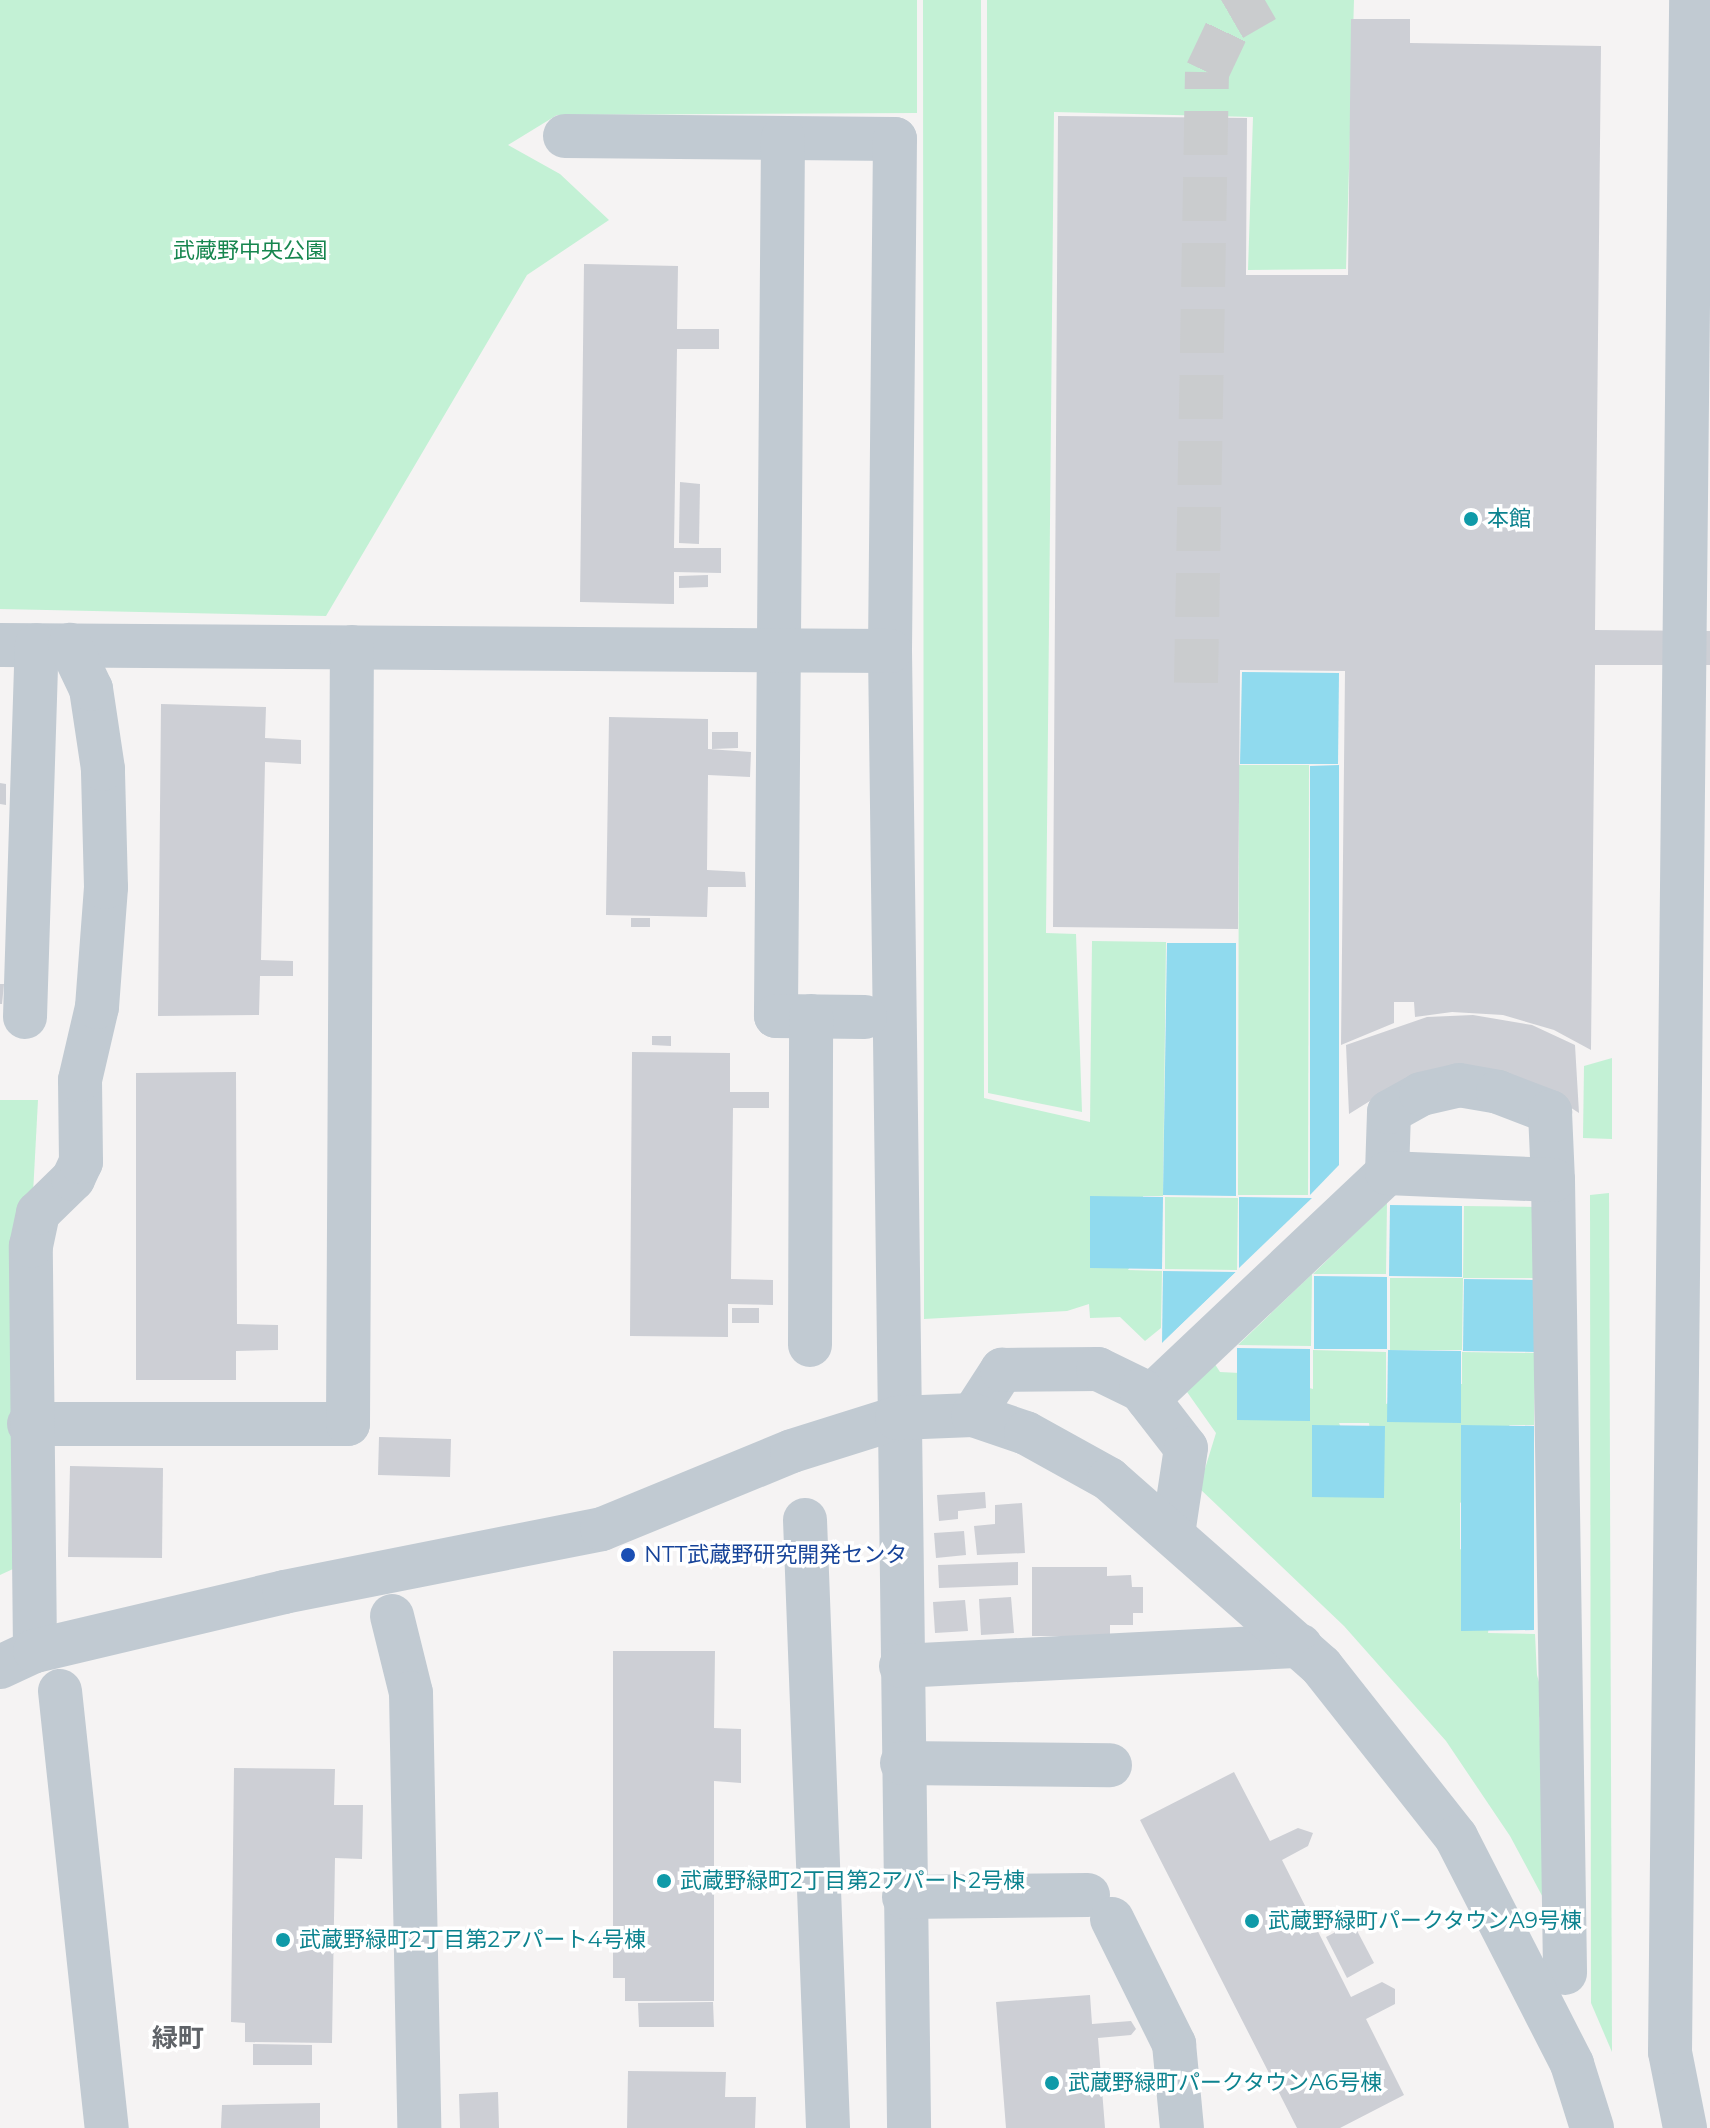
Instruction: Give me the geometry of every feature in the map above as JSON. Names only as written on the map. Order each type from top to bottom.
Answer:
[{"type":"street","points":[[1685,2128],[1670,2036],[1700,161],[1691,0]]},
{"type":"street","points":[[565,136],[895,139],[890,651],[897,1418],[909,2128]]},
{"type":"street","points":[[783,138],[776,1016],[865,1017]]},
{"type":"street","points":[[36,645],[890,651]]},
{"type":"street","points":[[25,1017],[36,645]]},
{"type":"street","points":[[36,645],[91,689],[103,769],[106,887],[97,1007],[80,1080],[81,1162],[73,1179],[38,1213],[31,1246],[29,1424],[18,1659],[284,1592],[602,1529],[792,1451],[897,1418],[973,1415],[1026,1433],[1109,1479],[1300,1646],[1375,1729],[1456,1837],[1572,2064],[1592,2128]]},
{"type":"street","points":[[29,1424],[348,1424],[352,647]]},
{"type":"street","points":[[810,1345],[811,1016]]},
{"type":"street","points":[[1148,1399],[1387,1173],[1389,1112],[1421,1094],[1459,1085],[1498,1092],[1550,1112],[1565,1973]]},
{"type":"street","points":[[1387,1173],[1553,1180]]},
{"type":"street","points":[[973,1415],[1002,1370],[1098,1369],[1141,1390],[1186,1448],[1173,1534]]},
{"type":"street","points":[[805,1520],[828,2128]]},
{"type":"street","points":[[392,1616],[411,1693],[419,2128]]},
{"type":"street","points":[[901,1666],[1300,1646]]},
{"type":"street","points":[[60,1691],[107,2128]]},
{"type":"street","points":[[902,1763],[1110,1765]]},
{"type":"street","points":[[904,1897],[1100,1907],[1174,2044],[1182,2128]]},
{"type":"green space","name":"武蔵野中央公園","points":[[0,0],[917,0],[917,113],[557,115],[508,145],[560,174],[609,220],[527,275],[326,616],[0,609]]},
{"type":"green space","points":[[923,0],[981,0],[984,1098],[1090,1122],[1092,941],[1166,942],[1163,1196],[1143,1196],[1141,1250],[1128,1270],[1162,1271],[1161,1328],[1145,1341],[1120,1317],[1090,1318],[1089,1304],[1067,1311],[924,1319]]},
{"type":"green space","points":[[987,0],[1354,0],[1346,269],[1248,270],[1253,117],[1054,112],[1046,933],[1076,934],[1082,1112],[988,1093]]},
{"type":"green space","points":[[1239,765],[1309,765],[1308,1195],[1238,1195]]},
{"type":"green space","points":[[1612,1058],[1612,1139],[1583,1138],[1584,1066]]},
{"type":"green space","points":[[0,1100],[38,1100],[13,1569],[0,1575]]},
{"type":"green space","points":[[1609,1193],[1612,2052],[1591,2003],[1590,1195]]},
{"type":"green space","points":[[1165,1197],[1238,1198],[1237,1270],[1165,1269]]},
{"type":"green space","points":[[1387,1202],[1386,1274],[1313,1274]]},
{"type":"green space","points":[[1464,1206],[1537,1207],[1536,1278],[1463,1278]]},
{"type":"green space","points":[[1312,1274],[1311,1346],[1238,1345]]},
{"type":"green space","points":[[1390,1278],[1463,1278],[1462,1350],[1390,1350]]},
{"type":"green space","points":[[1313,1350],[1386,1352],[1386,1404],[1440,1385],[1462,1384],[1462,1352],[1535,1353],[1534,1425],[1509,1425],[1516,1434],[1488,1481],[1460,1503],[1460,1549],[1471,1556],[1490,1618],[1488,1633],[1535,1634],[1537,1675],[1545,1703],[1539,1718],[1547,1905],[1510,1836],[1446,1741],[1344,1626],[1199,1488],[1216,1433],[1180,1382],[1207,1352],[1220,1372],[1260,1374],[1313,1389]],"holes":[[[1339,1423],[1369,1423],[1375,1466],[1358,1466]]]},
{"type":"water","points":[[1242,672],[1339,673],[1338,764],[1240,764]]},
{"type":"water","points":[[1339,765],[1339,1165],[1310,1195],[1310,766]]},
{"type":"water","points":[[1167,943],[1236,943],[1236,1196],[1163,1195]]},
{"type":"water","points":[[1090,1196],[1163,1197],[1162,1269],[1090,1268]]},
{"type":"water","points":[[1239,1197],[1312,1198],[1239,1268]]},
{"type":"water","points":[[1390,1205],[1462,1206],[1462,1277],[1389,1276]]},
{"type":"water","points":[[1163,1271],[1236,1272],[1162,1343]]},
{"type":"water","points":[[1314,1276],[1387,1277],[1387,1349],[1314,1349]]},
{"type":"water","points":[[1464,1279],[1536,1280],[1536,1352],[1463,1351]]},
{"type":"water","points":[[1237,1348],[1310,1349],[1310,1421],[1237,1420]]},
{"type":"water","points":[[1388,1350],[1461,1351],[1461,1423],[1387,1422]]},
{"type":"water","points":[[1312,1425],[1385,1426],[1384,1498],[1312,1497]]},
{"type":"water","points":[[1461,1425],[1534,1426],[1534,1630],[1461,1631]]},
{"type":"pier","points":[[1320,1191],[1238,1275],[1159,1346]]},
{"type":"building","points":[[1351,19],[1410,19],[1410,43],[1601,46],[1595,630],[1710,631],[1710,665],[1595,665],[1591,1050],[1554,1030],[1503,1015],[1452,1012],[1415,1017],[1414,1002],[1394,1002],[1394,1023],[1341,1045],[1345,671],[1240,670],[1238,929],[1053,927],[1058,116],[1247,118],[1246,275],[1348,275]]},
{"type":"building","points":[[584,264],[678,266],[677,329],[719,329],[719,349],[677,349],[674,548],[721,548],[721,573],[674,572],[674,604],[580,602]]},
{"type":"building","points":[[680,482],[700,484],[699,544],[679,543]]},
{"type":"building","points":[[708,575],[708,587],[679,588],[679,576]]},
{"type":"building","points":[[161,704],[266,707],[265,738],[301,740],[301,764],[265,762],[261,960],[293,961],[293,976],[260,976],[259,1015],[158,1016]]},
{"type":"building","points":[[609,717],[708,719],[708,749],[751,752],[750,777],[708,775],[707,870],[745,872],[746,887],[708,887],[707,917],[606,915]]},
{"type":"building","points":[[712,732],[738,732],[738,748],[712,749]]},
{"type":"building","points":[[0,783],[6,784],[6,805],[0,804]]},
{"type":"building","points":[[631,918],[650,918],[650,927],[631,927]]},
{"type":"building","points":[[0,984],[4,984],[2,1004],[0,1004]]},
{"type":"building","points":[[1473,1015],[1532,1025],[1575,1045],[1579,1113],[1559,1100],[1394,1086],[1349,1114],[1346,1045],[1427,1017]]},
{"type":"building","points":[[652,1036],[671,1036],[671,1046],[652,1045]]},
{"type":"building","points":[[632,1052],[730,1053],[730,1092],[769,1092],[769,1108],[733,1108],[731,1279],[773,1280],[773,1305],[728,1304],[728,1337],[630,1336]]},
{"type":"building","points":[[236,1072],[237,1324],[278,1325],[278,1350],[236,1351],[236,1380],[136,1380],[136,1073]]},
{"type":"building","points":[[732,1308],[759,1308],[759,1323],[732,1323]]},
{"type":"building","points":[[379,1437],[451,1439],[450,1477],[378,1475]]},
{"type":"building","points":[[70,1466],[163,1468],[162,1558],[68,1557]]},
{"type":"building","points":[[985,1492],[986,1508],[958,1511],[958,1519],[939,1521],[937,1495]]},
{"type":"building","points":[[1022,1503],[1025,1553],[977,1555],[974,1526],[995,1524],[995,1505]]},
{"type":"building","points":[[964,1531],[966,1555],[936,1558],[934,1533]]},
{"type":"building","points":[[1018,1562],[1018,1585],[939,1588],[938,1565]]},
{"type":"building","points":[[1032,1567],[1107,1567],[1107,1576],[1131,1575],[1132,1587],[1143,1587],[1143,1613],[1133,1613],[1133,1625],[1110,1625],[1110,1636],[1032,1636]]},
{"type":"building","points":[[1011,1597],[1014,1633],[981,1635],[979,1599]]},
{"type":"building","points":[[965,1600],[968,1631],[935,1633],[933,1602]]},
{"type":"building","name":"武蔵野緑町2丁目第2アパート2号棟","points":[[613,1651],[715,1651],[714,1728],[741,1729],[741,1783],[714,1781],[714,2001],[625,2001],[625,1978],[613,1978]]},
{"type":"building","name":"武蔵野緑町2丁目第2アパート4号棟","points":[[234,1768],[335,1769],[334,1805],[363,1805],[362,1859],[335,1858],[332,2043],[245,2042],[245,2023],[231,2022]]},
{"type":"building","name":"武蔵野緑町パークタウンA9号棟","points":[[1234,1772],[1270,1841],[1298,1828],[1313,1833],[1308,1846],[1282,1860],[1351,1997],[1382,1982],[1395,1989],[1395,2004],[1366,2019],[1404,2095],[1340,2128],[1297,2128],[1140,1820]]},
{"type":"building","points":[[1353,1923],[1374,1963],[1347,1978],[1326,1937]]},
{"type":"building","name":"武蔵野緑町パークタウンA6号棟","points":[[1090,1995],[1092,2024],[1131,2021],[1136,2029],[1131,2035],[1098,2038],[1105,2128],[1006,2128],[996,2002]]},
{"type":"building","points":[[713,2002],[714,2027],[639,2027],[638,2003]]},
{"type":"building","points":[[253,2044],[312,2045],[312,2065],[253,2065]]},
{"type":"building","points":[[628,2071],[726,2072],[725,2097],[756,2097],[755,2128],[627,2128]]},
{"type":"building","points":[[498,2092],[499,2128],[460,2128],[459,2094]]},
{"type":"building","points":[[320,2103],[320,2128],[221,2128],[222,2105]]},
{"type":"tunnel","points":[[1196,683],[1207,72],[1232,19],[1265,0]]},
{"type":"place","name":"本館","points":[[1471,519]]},
{"type":"place","name":"NTT武蔵野研究開発センタ","points":[[628,1555]]},
{"type":"place","name":"武蔵野緑町2丁目第2アパート2号棟","points":[[664,1881]]},
{"type":"place","name":"武蔵野緑町パークタウンA9号棟","points":[[1252,1921]]},
{"type":"place","name":"武蔵野緑町2丁目第2アパート4号棟","points":[[283,1940]]},
{"type":"place","name":"武蔵野緑町パークタウンA6号棟","points":[[1052,2083]]},
{"type":"district","name":"緑町","points":[[178,2039]]}]
